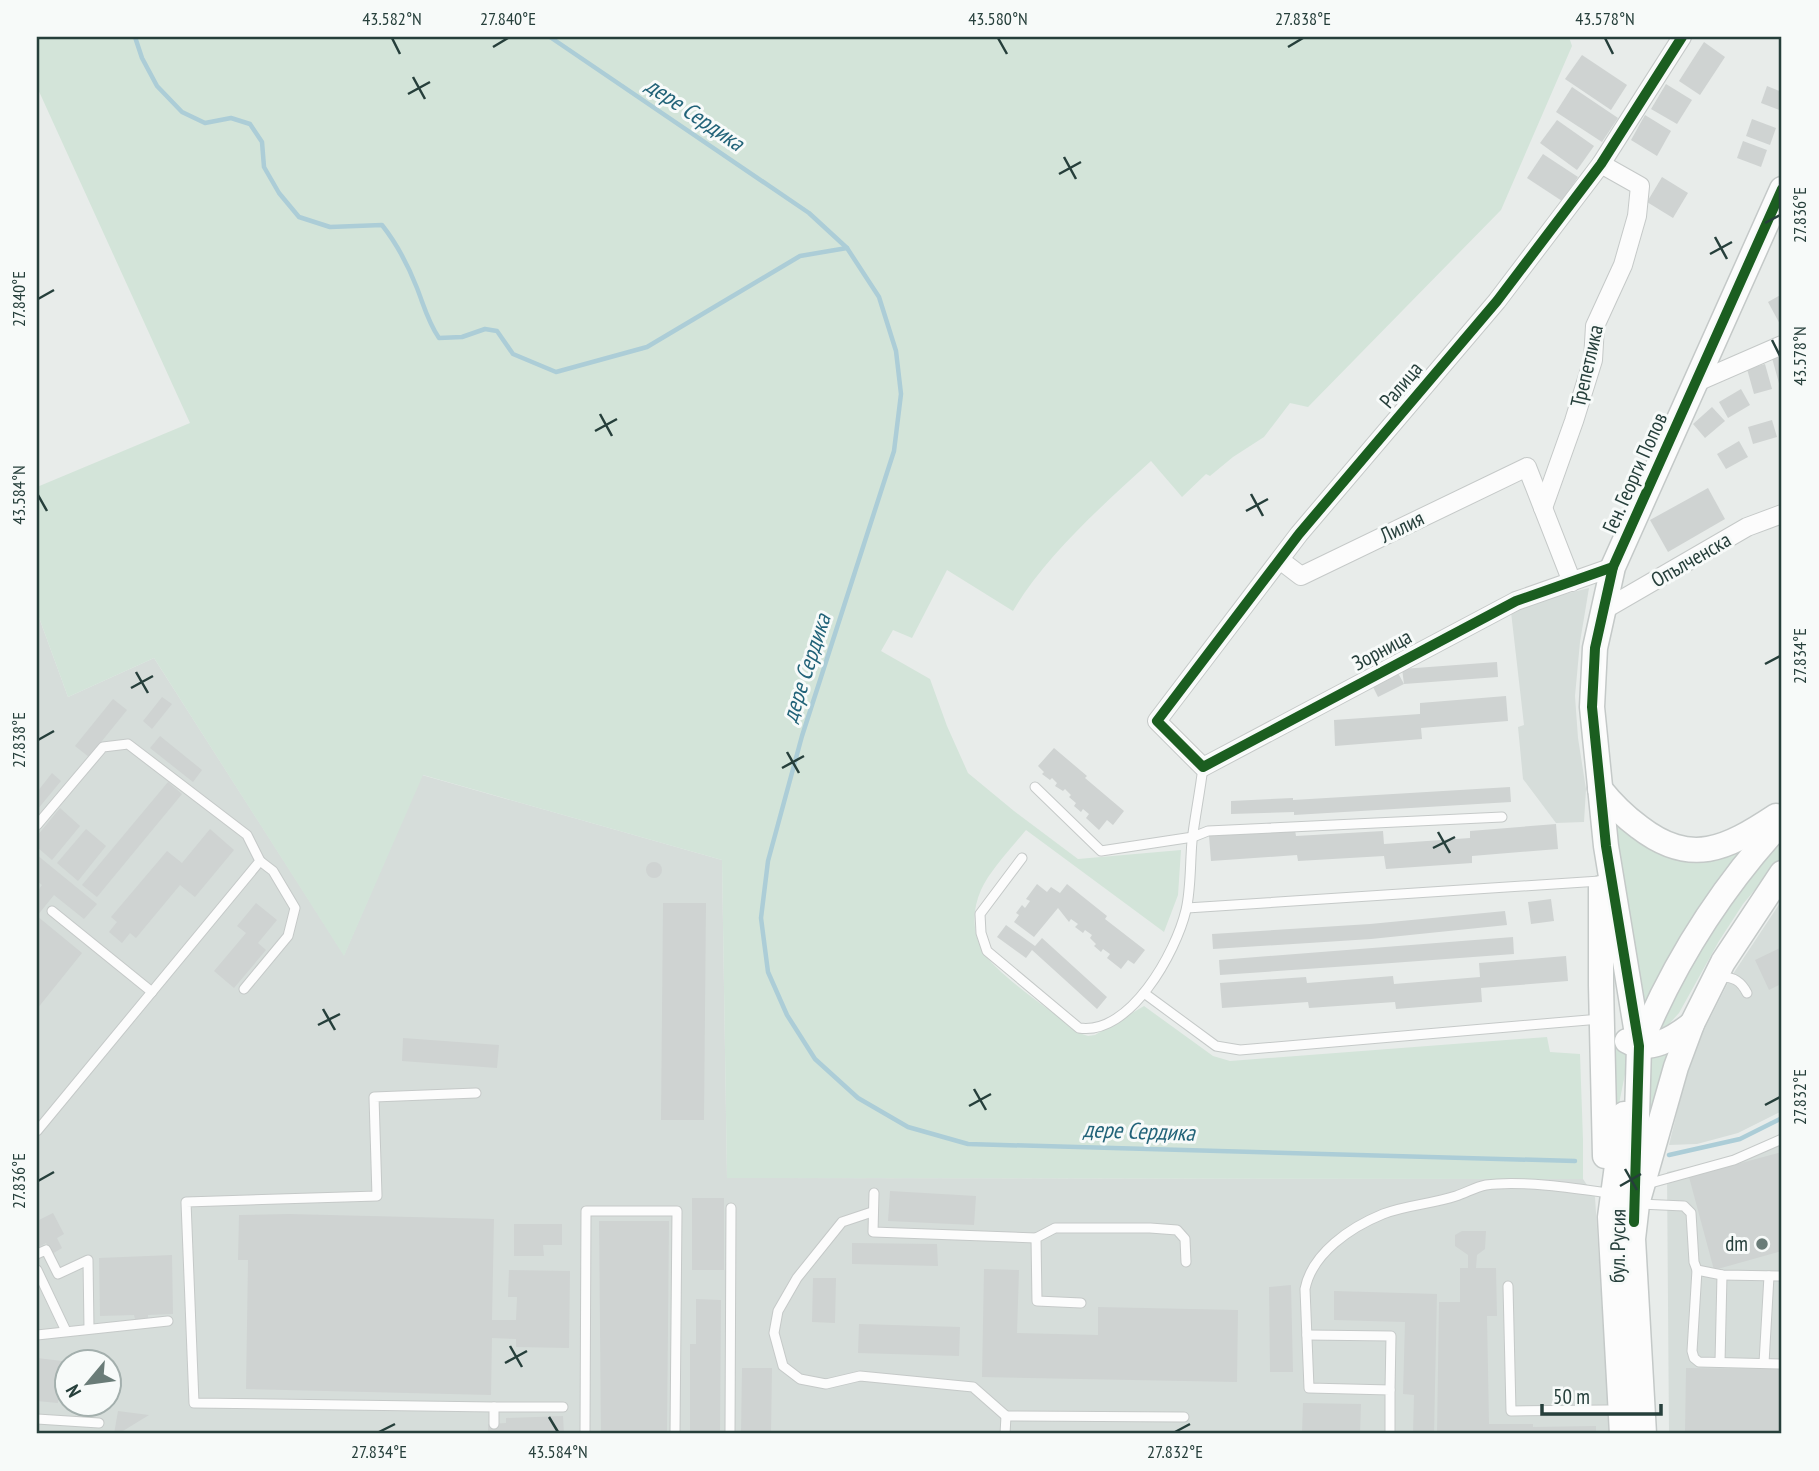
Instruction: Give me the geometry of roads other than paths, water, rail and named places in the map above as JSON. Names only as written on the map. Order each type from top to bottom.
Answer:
[{"type":"street","name":"Ралица","points":[[1203,767],[1157,721],[1280,560],[1497,301],[1601,164],[1682,37]]},
{"type":"street","name":"Трепетлика","points":[[1543,508],[1593,360],[1595,326],[1623,265],[1637,216],[1640,186],[1601,164]]},
{"type":"street","name":"Ген. Георги Попов","points":[[1600,789],[1591,687],[1595,648],[1613,567],[1782,189]]},
{"type":"street","points":[[1697,382],[1782,345]]},
{"type":"street","name":"Лилия","points":[[1280,560],[1301,576],[1527,467],[1543,508]]},
{"type":"street","points":[[1543,508],[1572,582]]},
{"type":"street","name":"Опълченска","points":[[1602,611],[1747,527],[1782,514]]},
{"type":"street","name":"Зорница","points":[[1203,767],[1516,601],[1613,567]]},
{"type":"street","points":[[1600,789],[1629,820],[1659,842],[1676,849],[1696,851],[1716,848],[1752,832],[1782,812]]},
{"type":"street","points":[[1600,789],[1602,1019],[1626,1204]]},
{"type":"street","points":[[1600,789],[1606,846],[1639,1046],[1626,1204]]},
{"type":"street","points":[[1639,1046],[1687,948],[1717,901],[1752,855],[1782,822]]},
{"type":"street","name":"бул. Русия","points":[[1621,1423],[1626,1204],[1692,1024],[1714,978],[1742,930],[1782,873]]},
{"type":"street","points":[[1601,985],[1609,1021],[1616,1032],[1639,1046],[1659,1044],[1692,1024]]},
{"type":"street","name":"бул. Русия","points":[[1626,1204],[1644,1434]]},
{"type":"lane","points":[[37,825],[103,747],[128,744],[247,835],[260,861],[273,871],[295,908],[288,936],[244,989]]},
{"type":"lane","points":[[1022,858],[980,914],[981,933],[987,951],[1079,1028],[1093,1030],[1134,1006],[1178,936],[1186,908],[1203,767]]},
{"type":"lane","points":[[1035,787],[1101,851],[1193,837],[1208,831],[1502,817]]},
{"type":"lane","points":[[37,1130],[260,861]]},
{"type":"lane","points":[[1186,908],[1601,881]]},
{"type":"lane","points":[[52,911],[152,992]]},
{"type":"lane","points":[[1714,978],[1731,976],[1743,985],[1747,993]]},
{"type":"lane","points":[[1144,993],[1216,1046],[1240,1050],[1602,1019]]},
{"type":"lane","points":[[476,1093],[374,1097],[377,1196],[186,1202],[194,1403],[563,1407]]},
{"type":"lane","points":[[1626,1204],[1782,1139]]},
{"type":"lane","points":[[1391,1390],[1309,1388],[1305,1289],[1307,1277],[1331,1246],[1356,1228],[1385,1214],[1457,1196],[1486,1185],[1570,1187],[1626,1204],[1684,1206],[1691,1213],[1694,1262],[1697,1270],[1692,1351],[1694,1358],[1699,1362],[1782,1363]]},
{"type":"lane","points":[[873,1193],[873,1232],[1037,1238],[1055,1228],[1177,1230],[1185,1239],[1186,1262]]},
{"type":"lane","points":[[730,1434],[731,1208]]},
{"type":"lane","points":[[585,1434],[586,1211],[677,1211],[675,1434]]},
{"type":"lane","points":[[872,1212],[842,1223],[797,1278],[778,1311],[774,1333],[783,1367],[800,1379],[826,1384],[860,1376],[973,1387],[1006,1416],[1184,1418]]},
{"type":"lane","points":[[1037,1238],[1037,1301],[1081,1303]]},
{"type":"lane","points":[[37,1254],[46,1250],[58,1274],[88,1260],[89,1328]]},
{"type":"lane","points":[[37,1270],[66,1331]]},
{"type":"lane","points":[[1697,1270],[1722,1275],[1782,1276]]},
{"type":"lane","points":[[1720,1362],[1722,1275]]},
{"type":"lane","points":[[1764,1363],[1769,1276]]},
{"type":"lane","points":[[1508,1286],[1511,1411],[1607,1410],[1621,1423]]},
{"type":"lane","points":[[37,1335],[168,1321]]},
{"type":"lane","points":[[1307,1335],[1391,1336],[1390,1434]]},
{"type":"lane","points":[[494,1406],[494,1423]]},
{"type":"lane","points":[[1005,1434],[1006,1416]]},
{"type":"lane","points":[[37,1419],[99,1423]]},
{"type":"waterway","points":[[135,37],[142,58],[157,86],[182,112],[205,123],[231,118],[250,124],[262,142],[264,167],[279,193],[299,217],[330,227],[382,225],[406,263],[439,338],[462,337],[485,329],[497,331],[513,354],[556,372],[647,347],[800,256],[847,248]]},
{"type":"waterway","name":"дере Сердика","points":[[550,37],[809,213],[847,248],[879,297],[896,351],[901,394],[894,451],[802,736],[768,861],[761,918],[768,972],[787,1015],[815,1059],[858,1098],[908,1127],[968,1144],[1575,1161]]},
{"type":"waterway","name":"дере Сердика","points":[[1669,1155],[1740,1139],[1782,1118]]},
{"type":"place","name":"dm","points":[[1762,1244]]}]
